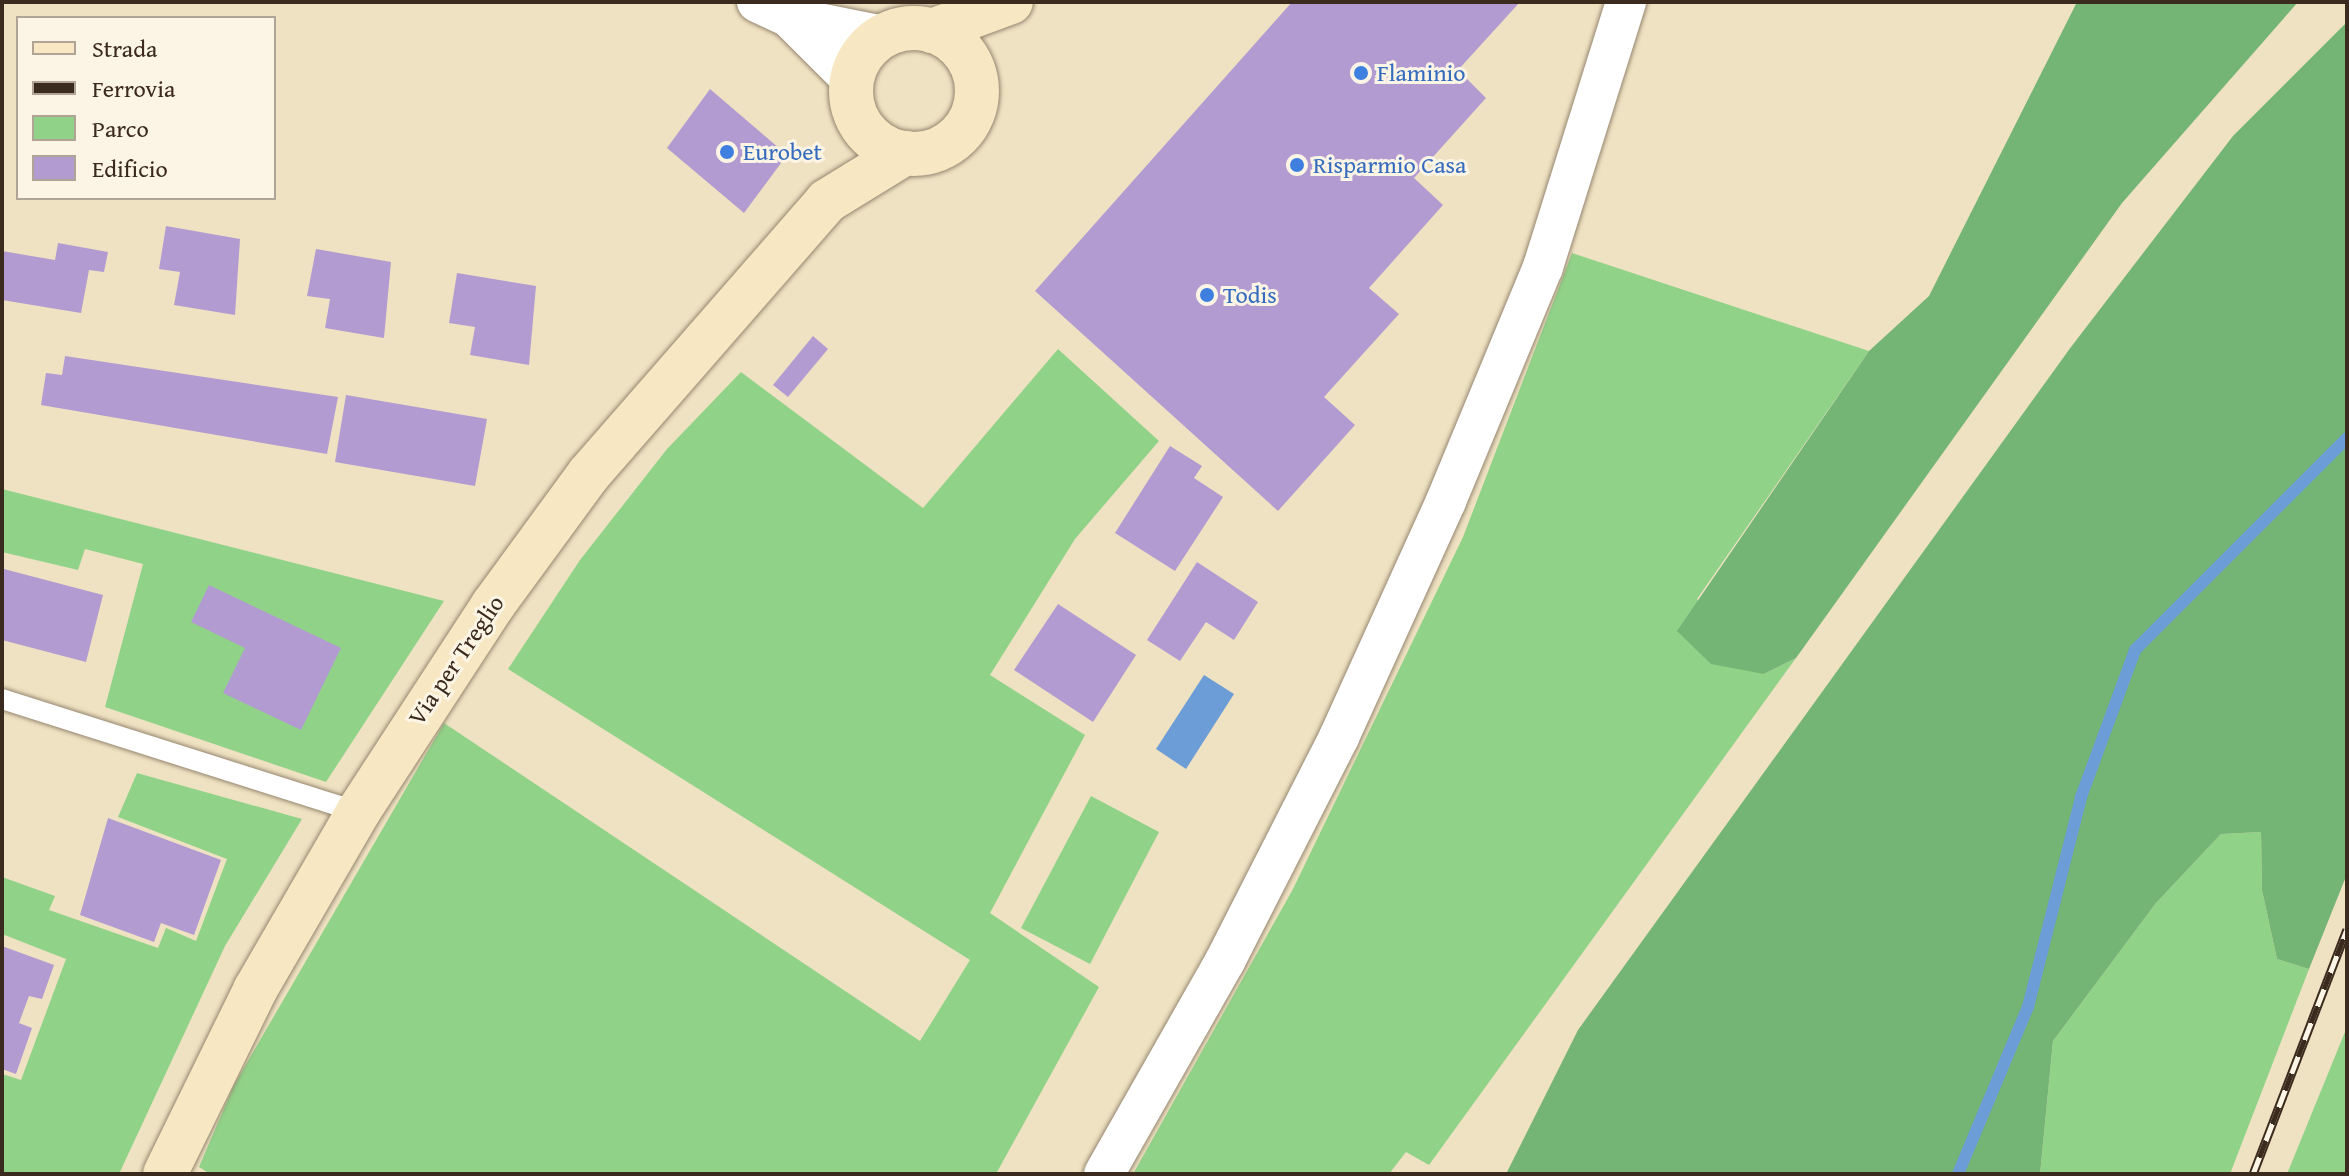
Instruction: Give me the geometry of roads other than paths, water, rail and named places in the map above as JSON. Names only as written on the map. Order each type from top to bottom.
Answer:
[{"type":"main road","points":[[1012,2],[975,74],[975,109],[962,133],[932,152],[905,153],[881,145],[855,100],[863,55],[884,36],[932,31],[1012,2]]},
{"type":"main road","points":[[932,31],[956,44],[975,74]]},
{"type":"main road","name":"Via per Treglio","points":[[827,201],[855,100]]},
{"type":"main road","name":"Via per Treglio","points":[[165,1174],[255,990],[358,812],[589,474],[827,201],[905,153]]},
{"type":"street","points":[[1104,1174],[1240,933],[1440,515],[1543,267],[1626,2]]},
{"type":"street","points":[[782,7],[884,36]]},
{"type":"street","points":[[782,7],[855,100]]},
{"type":"lane","points":[[2,699],[358,812]]},
{"type":"water","points":[[1204,675],[1234,694],[1186,769],[1156,749]]},
{"type":"waterway","points":[[1958,1174],[2028,1007],[2081,797],[2135,650],[2347,438]]},
{"type":"railway","points":[[2253,1174],[2347,929]]},
{"type":"place","name":"Flaminio","points":[[1361,73]]},
{"type":"place","name":"Eurobet","points":[[727,152]]},
{"type":"place","name":"Risparmio Casa","points":[[1297,165]]},
{"type":"place","name":"Todis","points":[[1207,295]]}]
